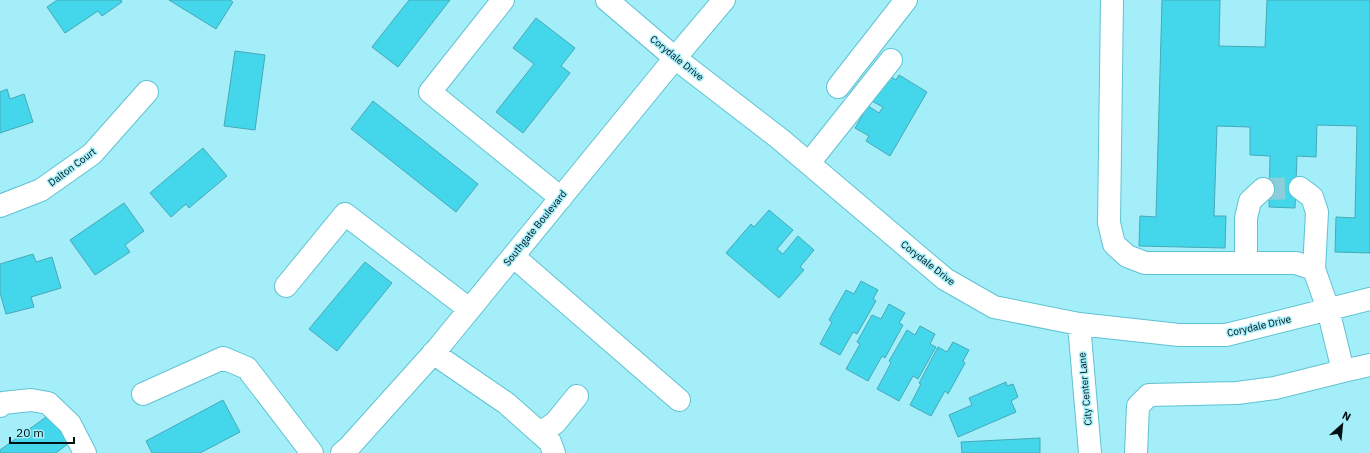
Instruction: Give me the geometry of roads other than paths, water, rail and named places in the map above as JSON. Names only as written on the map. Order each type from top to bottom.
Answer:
[{"type":"street","points":[[503,0],[430,92],[561,198]]},
{"type":"street","name":"Corydale Drive","points":[[607,0],[675,58],[780,139],[946,279],[994,307],[1079,324],[1179,335],[1226,335],[1370,299]]},
{"type":"street","name":"Southgate Boulevard","points":[[349,451],[434,353],[724,0]]},
{"type":"street","points":[[838,86],[906,0]]},
{"type":"street","points":[[1112,0],[1110,223],[1114,244],[1127,256],[1145,263],[1296,263],[1314,270]]},
{"type":"street","points":[[809,163],[891,60]]},
{"type":"street","name":"Dalton Court","points":[[0,206],[41,190],[92,154],[147,92]]},
{"type":"street","points":[[1300,188],[1312,197],[1317,212],[1314,270],[1328,309],[1342,371]]},
{"type":"street","points":[[1246,263],[1247,212],[1250,201],[1263,189]]},
{"type":"street","points":[[286,286],[345,214],[470,309]]},
{"type":"street","points":[[513,256],[679,400]]},
{"type":"street","name":"City Center Lane","points":[[1079,324],[1090,453]]},
{"type":"street","points":[[434,353],[506,403],[550,442],[554,453]]},
{"type":"street","points":[[143,394],[223,358],[247,368],[312,453]]},
{"type":"street","points":[[1136,453],[1138,406],[1149,395],[1237,393],[1275,388],[1370,365]]},
{"type":"street","points":[[540,433],[556,423],[577,396]]},
{"type":"street","points":[[0,406],[4,403],[31,400],[48,403],[70,424],[85,453]]},
{"type":"tunnel","points":[[1263,189],[1300,188]]}]
